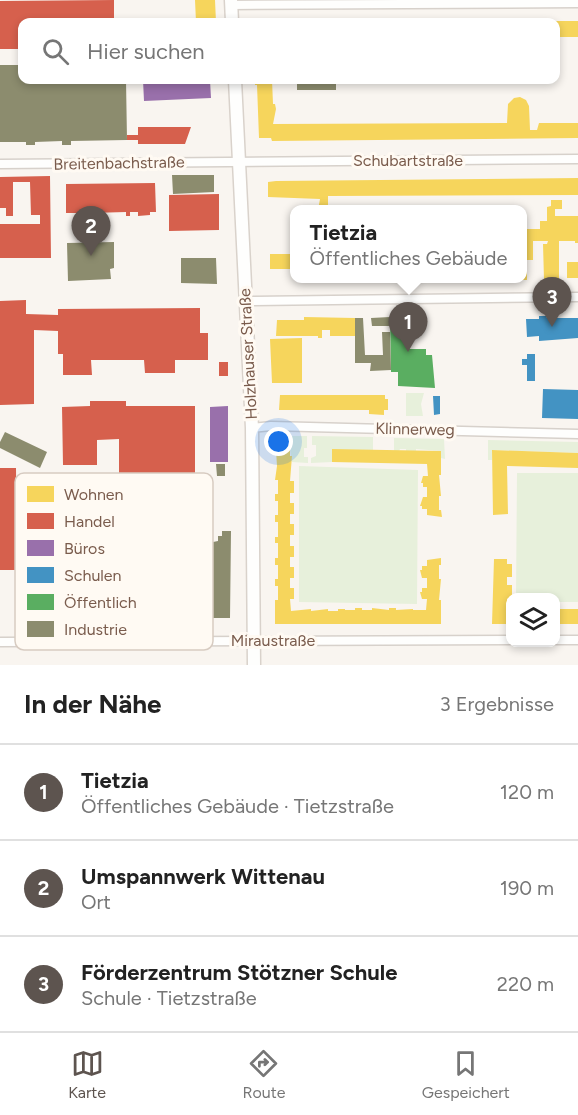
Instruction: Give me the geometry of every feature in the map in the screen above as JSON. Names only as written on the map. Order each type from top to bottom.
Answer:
[{"type":"main road","points":[[231,2],[232,18]]},
{"type":"main road","name":"Holzhauser Straße","points":[[235,84],[252,428],[254,665]]},
{"type":"street","points":[[231,2],[578,3]]},
{"type":"street","name":"Schubartstraße","points":[[239,162],[578,159]]},
{"type":"street","name":"Breitenbachstraße","points":[[0,164],[239,162]]},
{"type":"street","points":[[246,301],[578,297]]},
{"type":"street","name":"Klinnerweg","points":[[252,428],[282,426],[578,434]]},
{"type":"street","name":"Miraustraße","points":[[213,640],[506,640]]},
{"type":"street","points":[[560,640],[578,640]]},
{"type":"street","name":"Miraustraße","points":[[0,642],[15,642]]},
{"type":"green space","points":[[406,393],[424,393],[421,404],[423,416],[406,416]]},
{"type":"green space","points":[[281,436],[307,436],[304,457],[308,457],[308,463],[292,462],[290,450],[275,450],[275,443]]},
{"type":"green space","points":[[312,436],[373,437],[373,450],[332,450],[332,462],[311,463],[311,458],[316,456],[316,445],[312,445]]},
{"type":"green space","points":[[394,438],[444,439],[445,459],[441,458],[441,451],[416,449],[416,452],[400,449],[394,451]]},
{"type":"green space","points":[[488,440],[578,442],[578,453],[492,450],[492,460],[488,460]]},
{"type":"green space","points":[[299,466],[418,470],[417,604],[299,602]]},
{"type":"green space","points":[[517,473],[578,473],[578,602],[560,602],[560,593],[516,593]]},
{"type":"building: Wohnen","points":[[195,0],[215,0],[216,18],[196,18]]},
{"type":"building: Wohnen","points":[[560,21],[578,21],[578,37],[560,37]]},
{"type":"building: Wohnen","points":[[272,84],[273,104],[276,109],[273,124],[507,123],[508,104],[514,98],[520,97],[526,100],[529,106],[530,130],[537,130],[539,123],[578,123],[578,138],[272,141],[271,138],[259,138],[257,85],[255,85]]},
{"type":"building: Wohnen","points":[[578,178],[578,195],[328,196],[328,205],[319,205],[320,199],[268,197],[268,182]]},
{"type":"building: Wohnen","points":[[551,200],[562,200],[562,209],[555,209],[555,216],[578,216],[578,243],[559,241],[559,279],[544,279],[543,244],[547,244],[548,241],[533,241],[533,260],[527,260],[527,229],[540,229],[540,221],[547,221],[547,207],[551,206]]},
{"type":"building: Wohnen","points":[[270,254],[290,254],[290,269],[270,269]]},
{"type":"building: Wohnen","points":[[567,262],[578,262],[578,278],[567,278]]},
{"type":"building: Wohnen","points":[[304,317],[355,318],[355,336],[330,336],[330,330],[322,330],[322,338],[318,336],[276,336],[277,320],[304,320]]},
{"type":"building: Wohnen","points":[[302,338],[302,383],[272,383],[270,339]]},
{"type":"building: Wohnen","points":[[280,395],[385,395],[385,399],[388,399],[388,410],[384,410],[384,415],[369,414],[369,410],[279,410]]},
{"type":"building: Wohnen","points":[[332,449],[441,451],[439,510],[441,510],[442,517],[427,515],[427,509],[422,509],[420,506],[423,497],[427,497],[427,487],[423,487],[421,483],[423,476],[428,476],[427,464],[332,462]]},
{"type":"building: Wohnen","points":[[276,450],[290,450],[290,456],[292,456],[290,481],[294,481],[294,493],[290,493],[290,503],[294,503],[294,514],[290,514],[290,524],[294,524],[294,535],[290,535],[290,546],[294,546],[294,557],[290,557],[290,567],[294,567],[294,578],[290,578],[290,588],[294,588],[294,599],[290,599],[291,611],[328,609],[328,611],[338,611],[338,609],[355,610],[355,608],[362,608],[362,610],[396,608],[396,610],[426,610],[427,599],[422,599],[420,592],[422,588],[427,588],[427,578],[422,578],[420,570],[422,566],[427,566],[427,560],[441,558],[439,600],[441,600],[441,624],[275,624],[275,600],[278,600],[278,586],[275,586],[275,579],[278,579],[278,565],[275,565],[275,558],[278,558],[278,543],[275,543],[275,537],[278,537],[278,522],[275,522],[275,515],[278,515],[278,501],[275,501],[275,494],[278,494],[278,480],[275,480]]},
{"type":"building: Wohnen","points":[[492,450],[578,453],[578,468],[507,466],[508,514],[493,515]]},
{"type":"building: Wohnen","points":[[494,559],[507,559],[507,564],[512,564],[512,577],[507,577],[507,585],[512,585],[512,593],[506,593],[506,624],[492,624]]},
{"type":"building: Wohnen","points":[[560,609],[578,609],[578,624],[560,624]]},
{"type":"building: Handel","points":[[114,0],[114,18],[18,18],[18,49],[0,49],[0,1]]},
{"type":"building: Handel","points":[[138,127],[191,127],[185,144],[138,144],[138,140],[127,140],[127,135],[138,135]]},
{"type":"building: Handel","points":[[50,176],[51,258],[0,258],[0,224],[40,224],[40,215],[31,215],[30,182],[13,182],[13,216],[6,216],[6,208],[0,208],[0,177]]},
{"type":"building: Handel","points":[[155,183],[156,212],[150,212],[150,215],[138,216],[138,212],[130,212],[130,216],[126,216],[126,212],[91,213],[91,216],[86,216],[86,213],[66,213],[66,184]]},
{"type":"building: Handel","points":[[219,194],[219,230],[169,231],[169,195]]},
{"type":"building: Handel","points":[[26,300],[26,314],[58,315],[58,309],[200,308],[200,333],[208,333],[208,360],[175,360],[175,373],[145,373],[144,360],[91,360],[92,375],[63,375],[63,354],[58,354],[58,331],[34,330],[34,404],[0,405],[0,301]]},
{"type":"building: Handel","points":[[219,362],[228,362],[228,376],[219,376]]},
{"type":"building: Handel","points":[[90,401],[126,401],[126,406],[195,406],[195,473],[119,473],[119,439],[97,440],[97,465],[63,465],[62,407],[90,406]]},
{"type":"building: Handel","points":[[0,468],[16,468],[15,570],[0,570]]},
{"type":"building: Büros","points":[[143,84],[210,84],[211,98],[144,101]]},
{"type":"building: Büros","points":[[228,406],[228,462],[210,462],[210,407]]},
{"type":"building: Schulen","points":[[539,316],[578,318],[578,338],[539,341],[539,336],[527,337],[526,319],[539,319]]},
{"type":"building: Schulen","points":[[527,354],[535,354],[535,381],[527,381],[527,365],[522,365],[522,359],[527,359]]},
{"type":"building: Schulen","points":[[543,389],[578,390],[578,419],[542,418]]},
{"type":"building: Schulen","points":[[433,396],[440,396],[440,414],[434,415]]},
{"type":"building: Öffentlich","points":[[390,317],[408,317],[408,349],[426,349],[426,355],[432,355],[435,388],[398,386],[398,372],[391,372]]},
{"type":"building: Industrie","points":[[0,65],[18,65],[18,84],[126,84],[127,140],[71,141],[71,145],[62,145],[62,141],[35,142],[35,145],[26,145],[26,142],[0,142]]},
{"type":"building: Industrie","points":[[297,84],[336,84],[336,90],[297,90]]},
{"type":"building: Industrie","points":[[172,175],[214,175],[214,192],[173,194]]},
{"type":"building: Industrie","points":[[114,242],[114,268],[110,269],[111,279],[68,281],[67,243]]},
{"type":"building: Industrie","points":[[181,258],[216,258],[217,284],[181,283]]},
{"type":"building: Industrie","points":[[390,317],[390,326],[372,326],[371,318]]},
{"type":"building: Industrie","points":[[355,318],[363,318],[365,355],[383,355],[382,332],[390,332],[391,370],[370,371],[371,363],[355,363]]},
{"type":"building: Industrie","points":[[5,432],[47,452],[40,468],[0,448]]},
{"type":"building: Industrie","points":[[216,464],[225,464],[225,476],[217,476]]},
{"type":"building: Industrie","points":[[222,531],[231,531],[230,618],[213,618],[213,542],[218,541],[218,536],[222,536]]},
{"type":"place","name":"Umspannwerk Wittenau","points":[[91,256]]},
{"type":"place","name":"Förderzentrum Stötzner Schule","points":[[552,327]]},
{"type":"place","name":"Tietzia","points":[[408,352]]}]
